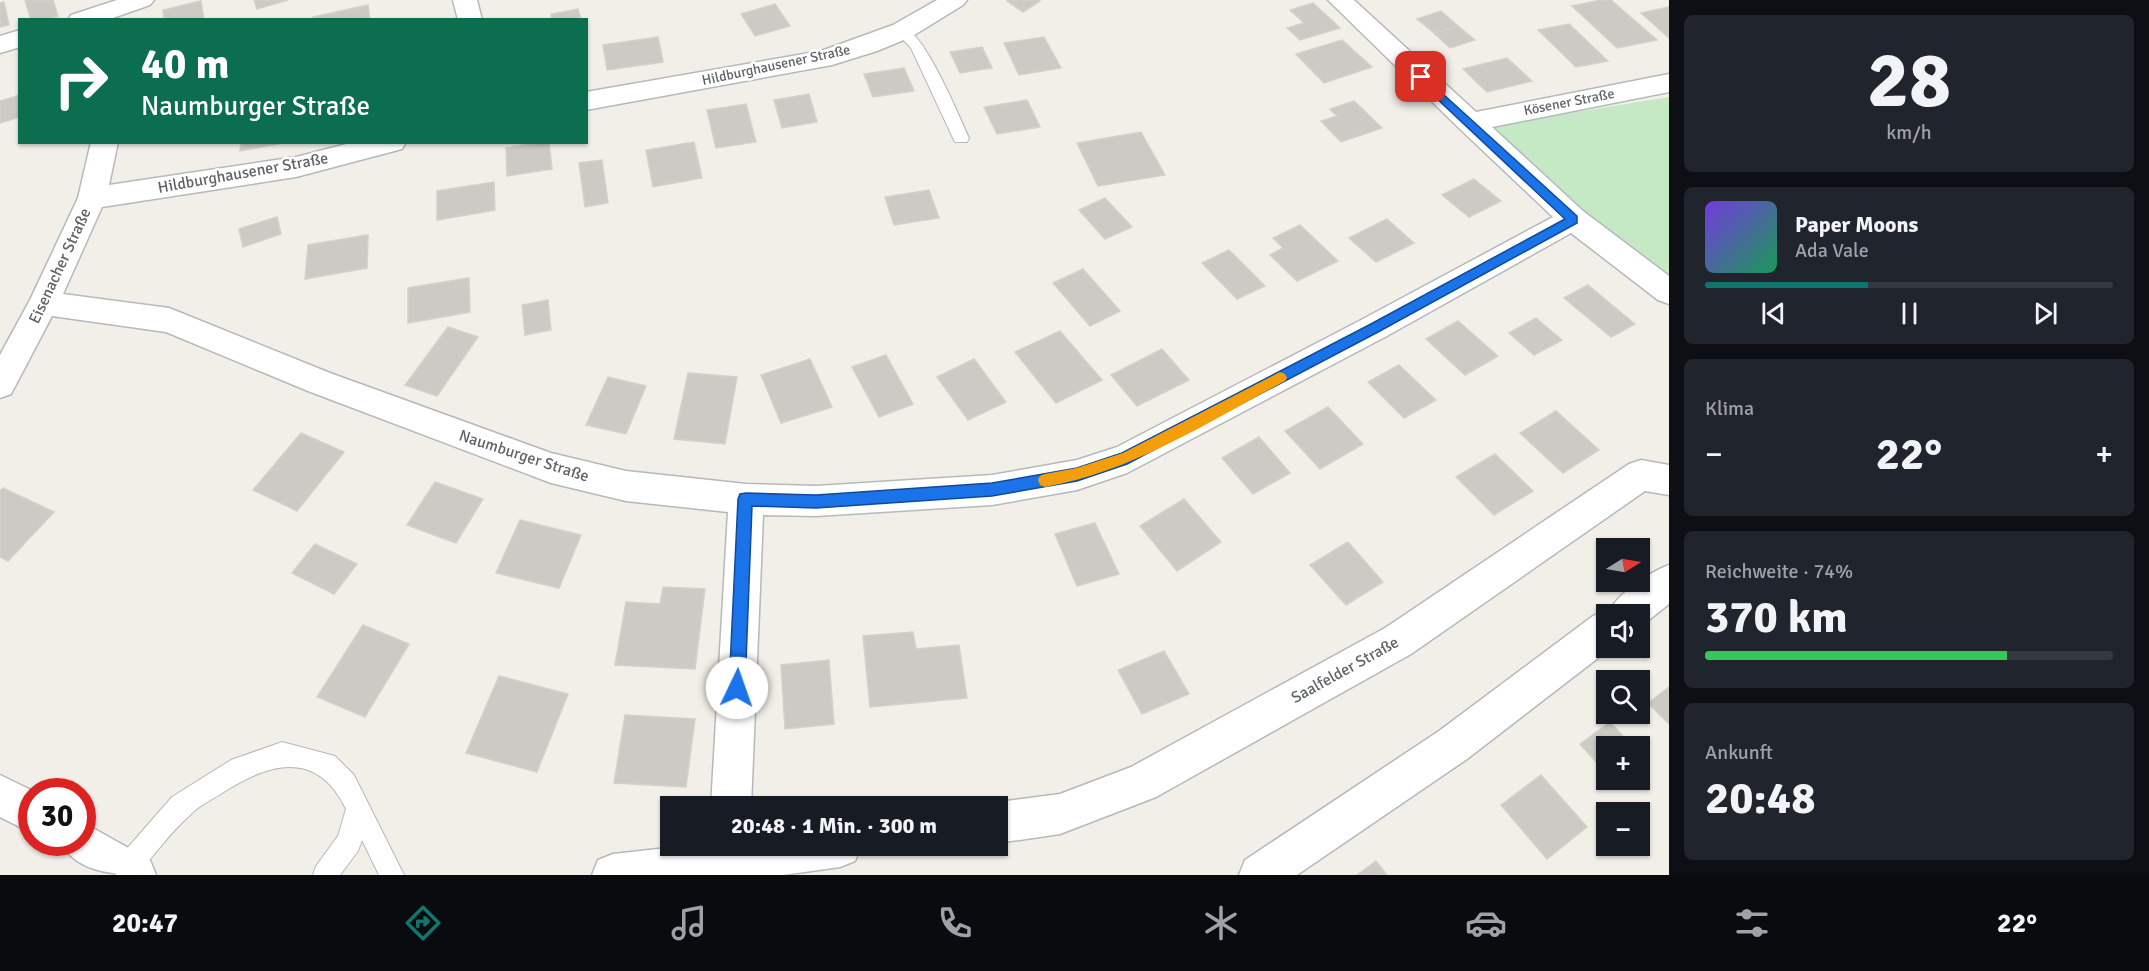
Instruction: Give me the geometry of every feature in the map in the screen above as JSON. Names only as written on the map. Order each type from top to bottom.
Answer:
[{"type":"street","points":[[97,13],[142,0]]},
{"type":"street","points":[[465,0],[470,18]]},
{"type":"street","name":"Hildburghausener Straße","points":[[588,101],[823,59],[868,45],[902,30],[955,0]]},
{"type":"street","points":[[1340,0],[1573,219],[1669,292]]},
{"type":"street","points":[[0,45],[18,39]]},
{"type":"street","name":"Kösener Straße","points":[[1469,123],[1669,83]]},
{"type":"street","name":"Eisenacher Straße","points":[[0,384],[44,303],[92,198],[105,144]]},
{"type":"street","name":"Hildburghausener Straße","points":[[92,198],[296,167],[385,144]]},
{"type":"street","name":"Naumburger Straße","points":[[44,303],[169,320],[352,395],[551,468],[626,486],[746,499],[816,501],[992,490],[1077,475],[1117,461],[1374,328],[1573,219]]},
{"type":"street","name":"Saalfelder Straße","points":[[1008,822],[1060,814],[1142,783],[1398,641],[1641,475],[1669,480]]},
{"type":"street","points":[[732,796],[746,499]]},
{"type":"street","points":[[1640,604],[1669,582]]},
{"type":"street","points":[[1260,875],[1452,745],[1596,637]]},
{"type":"street","points":[[0,795],[18,805]]},
{"type":"street","points":[[96,851],[130,872]]},
{"type":"street","points":[[613,875],[766,856]]},
{"type":"lane","points":[[902,30],[917,46],[961,138]]},
{"type":"lane","points":[[130,872],[182,806],[239,768],[282,754],[327,764],[346,783],[392,875]]},
{"type":"lane","points":[[325,875],[348,842],[358,809]]},
{"type":"green space","points":[[1669,97],[1669,274],[1565,197],[1492,128],[1497,125]]},
{"type":"building","points":[[25,0],[53,0],[58,16],[30,18]]},
{"type":"building","points":[[254,0],[288,0],[257,9]]},
{"type":"building","points":[[1008,0],[1039,0],[1040,1],[1023,12]]},
{"type":"building","points":[[1611,0],[1657,40],[1617,48],[1572,6]]},
{"type":"building","points":[[201,1],[204,18],[164,18],[163,10]]},
{"type":"building","points":[[4,2],[9,25],[0,27],[0,3]]},
{"type":"building","points":[[1313,3],[1340,28],[1300,40],[1287,28],[1304,23],[1290,10]]},
{"type":"building","points":[[775,4],[790,26],[755,36],[741,14]]},
{"type":"building","points":[[368,5],[370,18],[313,18]]},
{"type":"building","points":[[1669,7],[1669,38],[1641,13]]},
{"type":"building","points":[[578,9],[580,18],[552,18],[551,14]]},
{"type":"building","points":[[1441,11],[1458,26],[1434,33],[1417,19]]},
{"type":"building","points":[[1569,24],[1608,61],[1576,67],[1538,30]]},
{"type":"building","points":[[1458,26],[1475,40],[1450,48],[1434,33]]},
{"type":"building","points":[[658,37],[663,62],[607,70],[603,45]]},
{"type":"building","points":[[1044,37],[1061,68],[1019,75],[1004,43]]},
{"type":"building","points":[[1342,40],[1372,67],[1324,83],[1296,54]]},
{"type":"building","points":[[982,47],[992,68],[960,73],[950,52]]},
{"type":"building","points":[[1507,58],[1532,81],[1487,92],[1463,69]]},
{"type":"building","points":[[904,68],[914,91],[873,97],[864,74]]},
{"type":"building","points":[[809,94],[817,122],[782,128],[774,100]]},
{"type":"building","points":[[18,96],[18,118],[0,123],[0,101]]},
{"type":"building","points":[[1027,100],[1040,127],[997,134],[984,107]]},
{"type":"building","points":[[1354,101],[1382,128],[1341,142],[1321,121],[1337,116],[1330,109]]},
{"type":"building","points":[[746,104],[756,142],[716,148],[707,110]]},
{"type":"building","points":[[1141,132],[1165,175],[1098,186],[1077,143]]},
{"type":"building","points":[[694,142],[702,178],[653,187],[646,150]]},
{"type":"building","points":[[241,144],[277,144],[240,151]]},
{"type":"building","points":[[529,144],[549,144],[552,169],[507,176],[506,148]]},
{"type":"building","points":[[602,160],[608,203],[585,207],[579,163]]},
{"type":"building","points":[[1474,179],[1501,201],[1469,217],[1442,195]]},
{"type":"building","points":[[494,182],[495,210],[437,220],[437,191]]},
{"type":"building","points":[[929,190],[939,218],[894,225],[885,197]]},
{"type":"building","points":[[1105,198],[1132,227],[1105,239],[1079,210]]},
{"type":"building","points":[[277,217],[281,234],[243,247],[239,229]]},
{"type":"building","points":[[1387,219],[1414,243],[1376,262],[1349,238]]},
{"type":"building","points":[[1300,225],[1338,261],[1297,281],[1270,255],[1283,248],[1273,238]]},
{"type":"building","points":[[368,235],[367,268],[305,279],[308,245]]},
{"type":"building","points":[[1229,250],[1265,286],[1237,299],[1202,263]]},
{"type":"building","points":[[1083,269],[1120,311],[1090,326],[1053,283]]},
{"type":"building","points":[[469,278],[470,312],[408,323],[408,288]]},
{"type":"building","points":[[1588,285],[1635,324],[1611,337],[1564,298]]},
{"type":"building","points":[[548,300],[551,330],[525,335],[522,305]]},
{"type":"building","points":[[1536,318],[1562,340],[1534,355],[1509,333]]},
{"type":"building","points":[[1458,321],[1498,356],[1465,375],[1426,339]]},
{"type":"building","points":[[448,327],[478,337],[437,396],[405,385]]},
{"type":"building","points":[[1060,331],[1102,380],[1056,403],[1015,352]]},
{"type":"building","points":[[1162,349],[1189,380],[1137,406],[1111,375]]},
{"type":"building","points":[[886,355],[913,404],[879,417],[852,367]]},
{"type":"building","points":[[810,359],[832,407],[781,423],[761,375]]},
{"type":"building","points":[[974,359],[1006,402],[968,420],[937,377]]},
{"type":"building","points":[[1399,365],[1436,400],[1404,418],[1368,382]]},
{"type":"building","points":[[688,373],[737,377],[725,444],[674,439]]},
{"type":"building","points":[[608,377],[646,386],[626,434],[586,425]]},
{"type":"building","points":[[1328,407],[1363,444],[1320,469],[1285,431]]},
{"type":"building","points":[[1556,411],[1599,450],[1563,473],[1520,433]]},
{"type":"building","points":[[301,433],[344,452],[297,511],[253,490]]},
{"type":"building","points":[[1259,437],[1290,473],[1253,494],[1222,458]]},
{"type":"building","points":[[1495,454],[1533,491],[1494,515],[1456,477]]},
{"type":"building","points":[[435,482],[483,499],[456,543],[407,525]]},
{"type":"building","points":[[3,488],[54,512],[8,561],[0,557],[0,491]]},
{"type":"building","points":[[1184,499],[1221,542],[1177,571],[1140,526]]},
{"type":"building","points":[[520,520],[581,535],[559,588],[496,573]]},
{"type":"building","points":[[1095,523],[1119,574],[1077,586],[1055,534]]},
{"type":"building","points":[[1348,542],[1383,582],[1346,605],[1310,565]]},
{"type":"building","points":[[315,544],[357,564],[334,594],[292,573]]},
{"type":"building","points":[[663,587],[705,589],[695,669],[615,665],[626,602],[660,604]]},
{"type":"building","points":[[363,625],[409,644],[365,717],[317,697]]},
{"type":"building","points":[[913,632],[916,649],[959,645],[967,698],[870,707],[863,636]]},
{"type":"building","points":[[1164,651],[1189,694],[1142,714],[1118,670]]},
{"type":"building","points":[[829,660],[834,724],[785,729],[781,665]]},
{"type":"building","points":[[499,676],[568,694],[537,772],[466,753]]},
{"type":"building","points":[[1669,687],[1669,724],[1650,705],[1650,701]]},
{"type":"building","points":[[625,715],[695,719],[686,787],[614,783]]},
{"type":"building","points":[[1607,724],[1612,724],[1623,736],[1596,736],[1596,762],[1580,744]]},
{"type":"building","points":[[1541,775],[1587,827],[1547,859],[1501,805]]},
{"type":"building","points":[[1376,861],[1387,875],[1357,875]]},
{"type":"slow traffic","points":[[1045,480],[1077,475],[1127,458],[1280,378]]},
{"type":"route","points":[[737,688],[746,499],[816,501],[992,490],[1077,475],[1110,464],[1127,458],[1374,328],[1573,219],[1421,77]]}]
